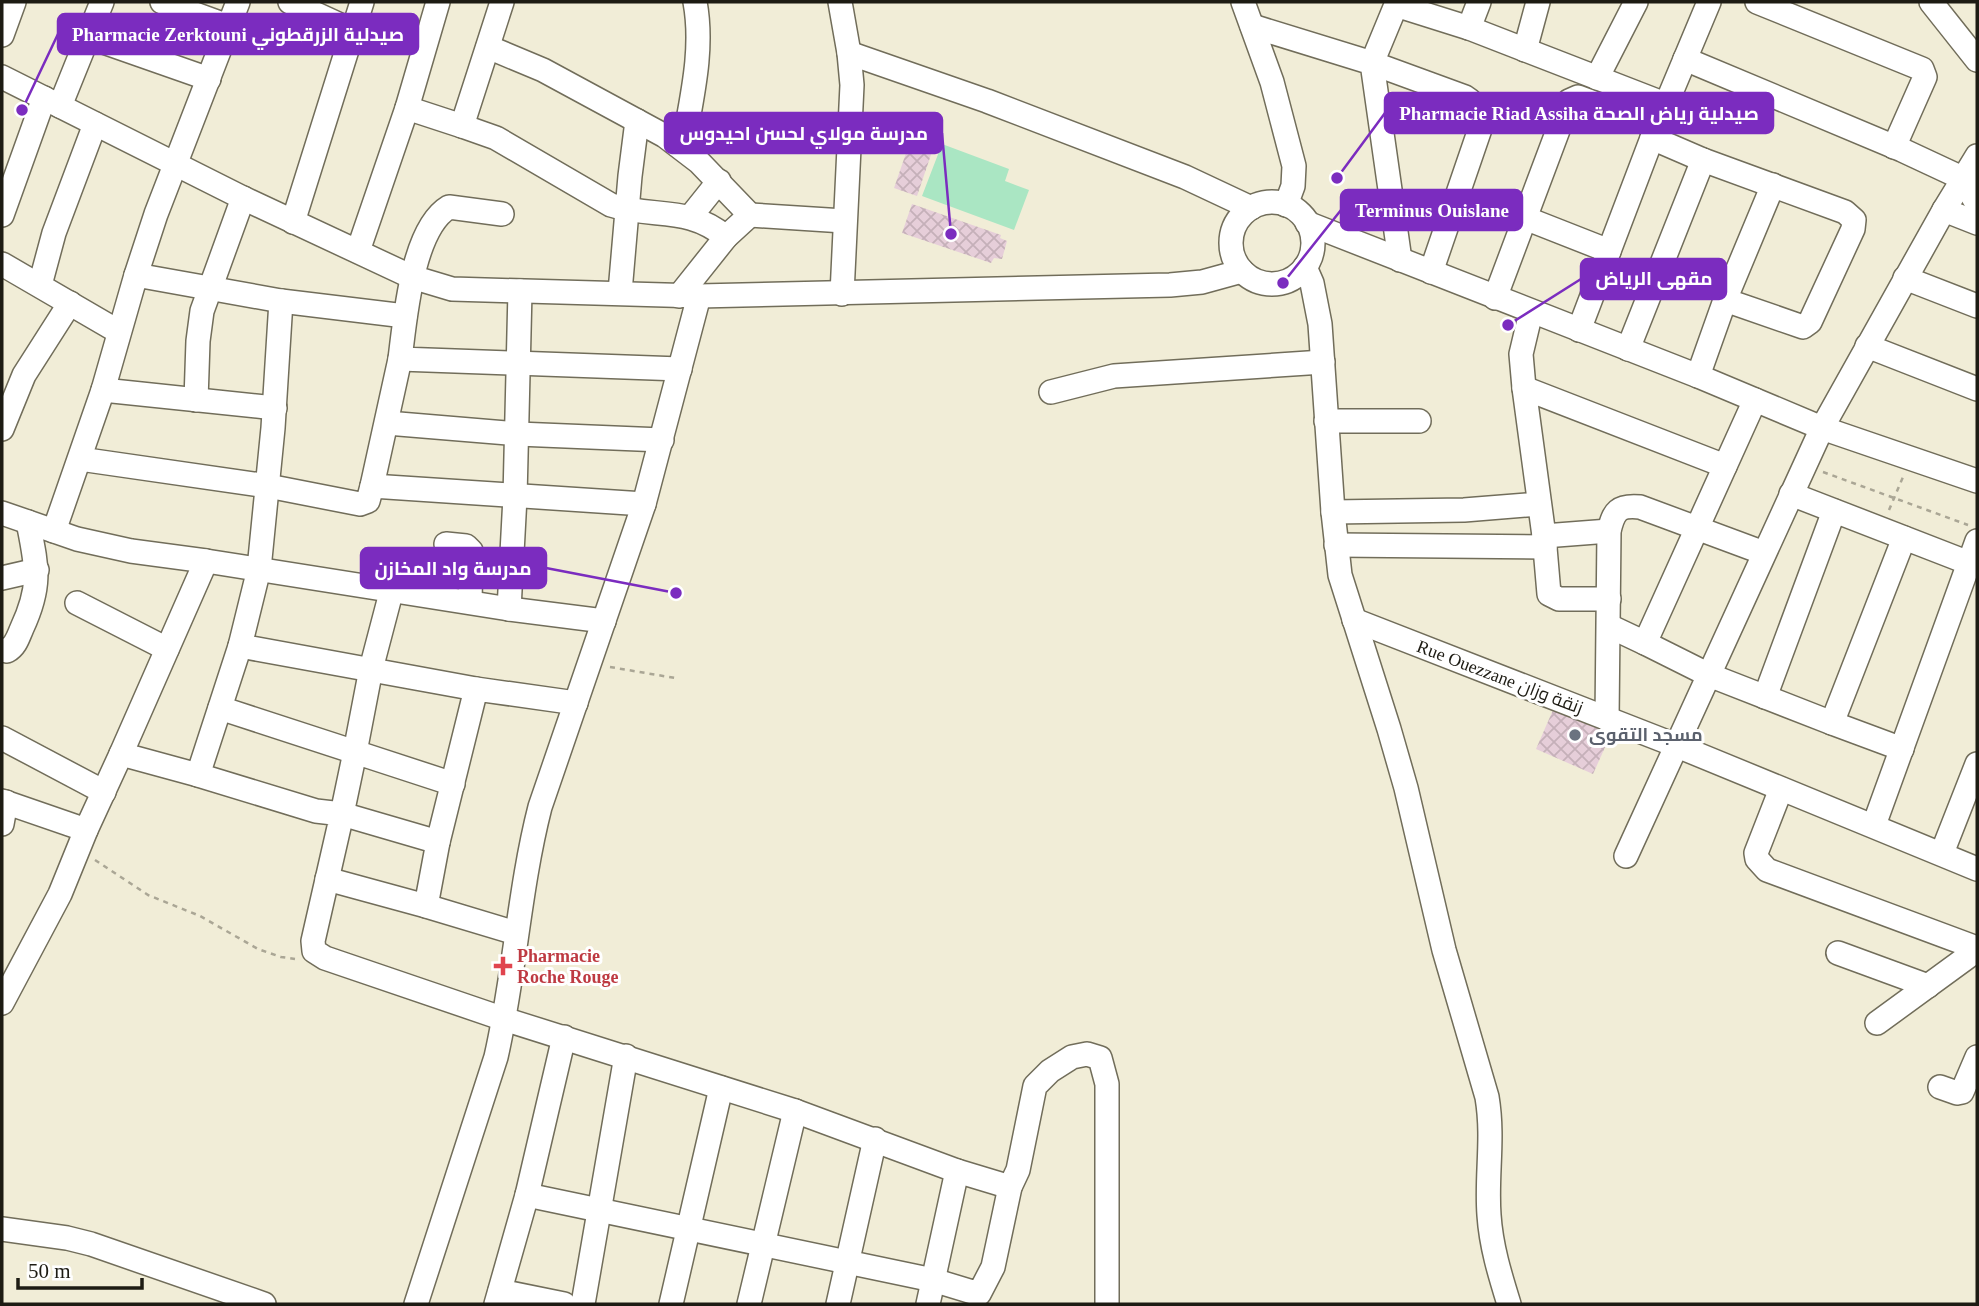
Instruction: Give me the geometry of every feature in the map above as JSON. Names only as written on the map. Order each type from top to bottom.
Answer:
[{"type":"street","points":[[2,35],[14,2]]},
{"type":"street","points":[[2,215],[52,102],[89,37],[102,2]]},
{"type":"street","points":[[162,2],[228,26]]},
{"type":"street","points":[[54,531],[103,390],[136,275],[175,164],[238,2]]},
{"type":"street","points":[[290,2],[353,31]]},
{"type":"street","points":[[293,222],[362,2]]},
{"type":"street","points":[[358,251],[407,108],[438,2]]},
{"type":"street","points":[[462,125],[502,2]]},
{"type":"street","points":[[683,148],[699,51],[699,21],[695,2]]},
{"type":"street","points":[[840,2],[852,85],[842,294]]},
{"type":"street","points":[[1243,2],[1272,82],[1294,166],[1293,186],[1286,205]]},
{"type":"street","points":[[1469,28],[1479,2]]},
{"type":"street","points":[[1525,50],[1538,2]]},
{"type":"street","points":[[1597,78],[1636,2]]},
{"type":"street","points":[[1579,330],[1665,104],[1709,2]]},
{"type":"street","points":[[1757,2],[1922,69],[1925,77],[1894,147]]},
{"type":"street","points":[[1931,2],[1973,45]]},
{"type":"street","points":[[1400,260],[1372,63],[1392,3],[1469,28],[1665,104]]},
{"type":"street","points":[[1252,26],[1372,63],[1471,101],[1479,112],[1480,129],[1431,272]]},
{"type":"street","points":[[89,37],[209,79]]},
{"type":"street","points":[[488,47],[543,71],[683,148],[719,181],[750,215],[844,221]]},
{"type":"street","points":[[849,53],[987,101],[1160,167],[1210,187],[1251,208]]},
{"type":"street","points":[[1685,59],[1962,178],[1977,204]]},
{"type":"street","points":[[2,77],[293,222],[412,278],[452,289],[689,296],[842,294],[1170,285],[1202,282],[1241,271]]},
{"type":"street","points":[[1495,298],[1569,101],[1578,97],[1654,132],[1703,160],[1845,212],[1854,220],[1853,229],[1810,323],[1802,327],[1725,300]]},
{"type":"street","points":[[407,108],[496,138],[594,196],[627,210],[691,216],[726,237]]},
{"type":"street","points":[[620,292],[637,121]]},
{"type":"street","points":[[40,285],[54,233],[95,124]]},
{"type":"street","points":[[1626,856],[1822,428],[1905,278],[1977,156]]},
{"type":"street","points":[[1628,349],[1703,160]]},
{"type":"street","points":[[691,216],[719,181]]},
{"type":"street","points":[[1698,376],[1725,300],[1773,185]]},
{"type":"street","points":[[195,400],[202,311],[243,198]]},
{"type":"street","points":[[1268,203],[1286,205],[1307,223],[1312,249],[1305,267],[1299,274],[1283,283],[1256,282],[1241,271],[1233,256],[1231,237],[1238,221],[1251,208],[1268,203]]},
{"type":"street","points":[[80,459],[268,486],[360,503],[368,501],[400,359],[412,278],[430,227],[442,211],[449,207],[502,214]]},
{"type":"street","points":[[1944,210],[1977,223]]},
{"type":"street","points":[[416,1304],[484,1098],[505,1019],[531,839],[644,504],[680,369],[689,296],[726,237],[750,215]]},
{"type":"street","points":[[1525,218],[1609,251]]},
{"type":"street","points":[[1307,223],[1698,376],[1822,428],[1977,481]]},
{"type":"street","points":[[1305,267],[1316,301],[1323,362],[1340,575],[1396,753],[1444,950],[1487,1097],[1492,1134],[1490,1223],[1494,1252],[1509,1304]]},
{"type":"street","points":[[5,273],[40,285],[119,332]]},
{"type":"street","points":[[136,275],[281,301],[405,316]]},
{"type":"street","points":[[1905,278],[1977,306]]},
{"type":"street","points":[[509,609],[520,364],[520,291]]},
{"type":"street","points":[[198,775],[240,646],[259,569],[275,408],[281,301]]},
{"type":"street","points":[[2,429],[23,375],[70,303]]},
{"type":"street","points":[[1531,312],[1521,354],[1552,597],[1609,599]]},
{"type":"street","points":[[1867,346],[1977,390]]},
{"type":"street","points":[[400,359],[680,369]]},
{"type":"street","points":[[1051,392],[1114,376],[1323,362]]},
{"type":"street","points":[[1524,388],[1725,466]]},
{"type":"street","points":[[103,390],[275,408]]},
{"type":"street","points":[[1645,643],[1755,400]]},
{"type":"street","points":[[1326,421],[1419,421]]},
{"type":"street","points":[[387,423],[517,434],[662,440]]},
{"type":"street","points":[[372,486],[644,504]]},
{"type":"street","points":[[1791,494],[1904,538],[1970,575]]},
{"type":"street","points":[[1333,512],[1464,510],[1539,504]]},
{"type":"street","points":[[1607,719],[1609,531],[1612,516],[1627,506],[1640,507],[1763,553]]},
{"type":"street","points":[[1765,697],[1834,511]]},
{"type":"street","points":[[2,513],[54,531],[131,551],[604,621]]},
{"type":"street","points":[[2,650],[12,648],[35,594],[37,570],[29,522]]},
{"type":"street","points":[[1336,545],[1544,542],[1609,531]]},
{"type":"street","points":[[1832,723],[1904,538]]},
{"type":"street","points":[[1874,825],[1970,575],[1977,541]]},
{"type":"street","points":[[446,544],[466,546],[471,551],[470,602]]},
{"type":"street","points":[[2,1003],[60,894],[206,561]]},
{"type":"street","points":[[2,579],[37,570]]},
{"type":"street","points":[[392,589],[371,669],[313,941],[314,951],[320,956],[505,1019],[795,1111],[957,1171],[1010,1186]]},
{"type":"street","points":[[77,603],[167,649]]},
{"type":"street","name":"Rue Ouezzane زنقة وزان","points":[[1354,620],[1675,745],[1977,869]]},
{"type":"street","points":[[1609,626],[1709,675],[1902,749]]},
{"type":"street","points":[[240,646],[476,689],[576,703]]},
{"type":"street","points":[[426,906],[438,842],[476,689]]},
{"type":"street","points":[[220,708],[453,784]]},
{"type":"street","points":[[2,738],[104,792]]},
{"type":"street","points":[[121,754],[316,811],[342,814],[438,842]]},
{"type":"street","points":[[1942,853],[1972,797],[1977,764]]},
{"type":"street","points":[[1781,789],[1756,853],[1767,870],[1977,949]]},
{"type":"street","points":[[3,809],[82,839]]},
{"type":"street","points":[[327,879],[516,933]]},
{"type":"street","points":[[1877,1023],[1977,949]]},
{"type":"street","points":[[1838,953],[1928,986]]},
{"type":"street","points":[[564,1037],[527,1195],[498,1297],[564,1304]]},
{"type":"street","points":[[527,1195],[933,1280],[978,1299],[993,1267],[1010,1186],[1018,1170],[1035,1086],[1050,1071],[1072,1057],[1087,1054],[1100,1058],[1107,1084],[1107,1304]]},
{"type":"street","points":[[583,1304],[626,1056]]},
{"type":"street","points":[[1940,1087],[1957,1093],[1962,1091],[1977,1057]]},
{"type":"street","points":[[671,1304],[721,1088]]},
{"type":"street","points":[[748,1304],[795,1111]]},
{"type":"street","points":[[838,1304],[876,1139]]},
{"type":"street","points":[[928,1304],[957,1171]]},
{"type":"street","points":[[2,1229],[91,1244],[264,1304]]},
{"type":"path","points":[[1881,529],[1911,458]]},
{"type":"path","points":[[1804,466],[1977,529]]},
{"type":"path","points":[[589,664],[675,678]]},
{"type":"path","points":[[82,839],[148,895],[200,916],[258,948],[292,959],[320,956]]},
{"type":"green space","points":[[942,144],[1009,169],[1005,181],[1029,190],[1014,230],[922,196]]},
{"type":"building","points":[[914,130],[937,137],[917,196],[894,188]]},
{"type":"building","points":[[912,204],[1001,235],[1000,238],[1007,241],[1002,259],[994,258],[991,263],[902,233]]},
{"type":"building","points":[[1553,710],[1611,734],[1593,774],[1536,749]]},
{"type":"place","name":"Pharmacie Zerktouni صيدلية الزرقطوني","points":[[22,110]]},
{"type":"place","name":"Pharmacie Riad Assiha صيدلية رياض الصحة","points":[[1337,178]]},
{"type":"place","name":"مدرسة مولاي لحسن احيدوس","points":[[951,234]]},
{"type":"place","name":"Terminus Ouislane","points":[[1283,283]]},
{"type":"place","name":"مقهى الرياض","points":[[1508,325]]},
{"type":"place","name":"مدرسة واد المخازن","points":[[676,593]]},
{"type":"place","name":"مسجد التقوى","points":[[1575,735]]},
{"type":"place","name":"Pharmacie Roche Rouge","points":[[503,966]]}]
